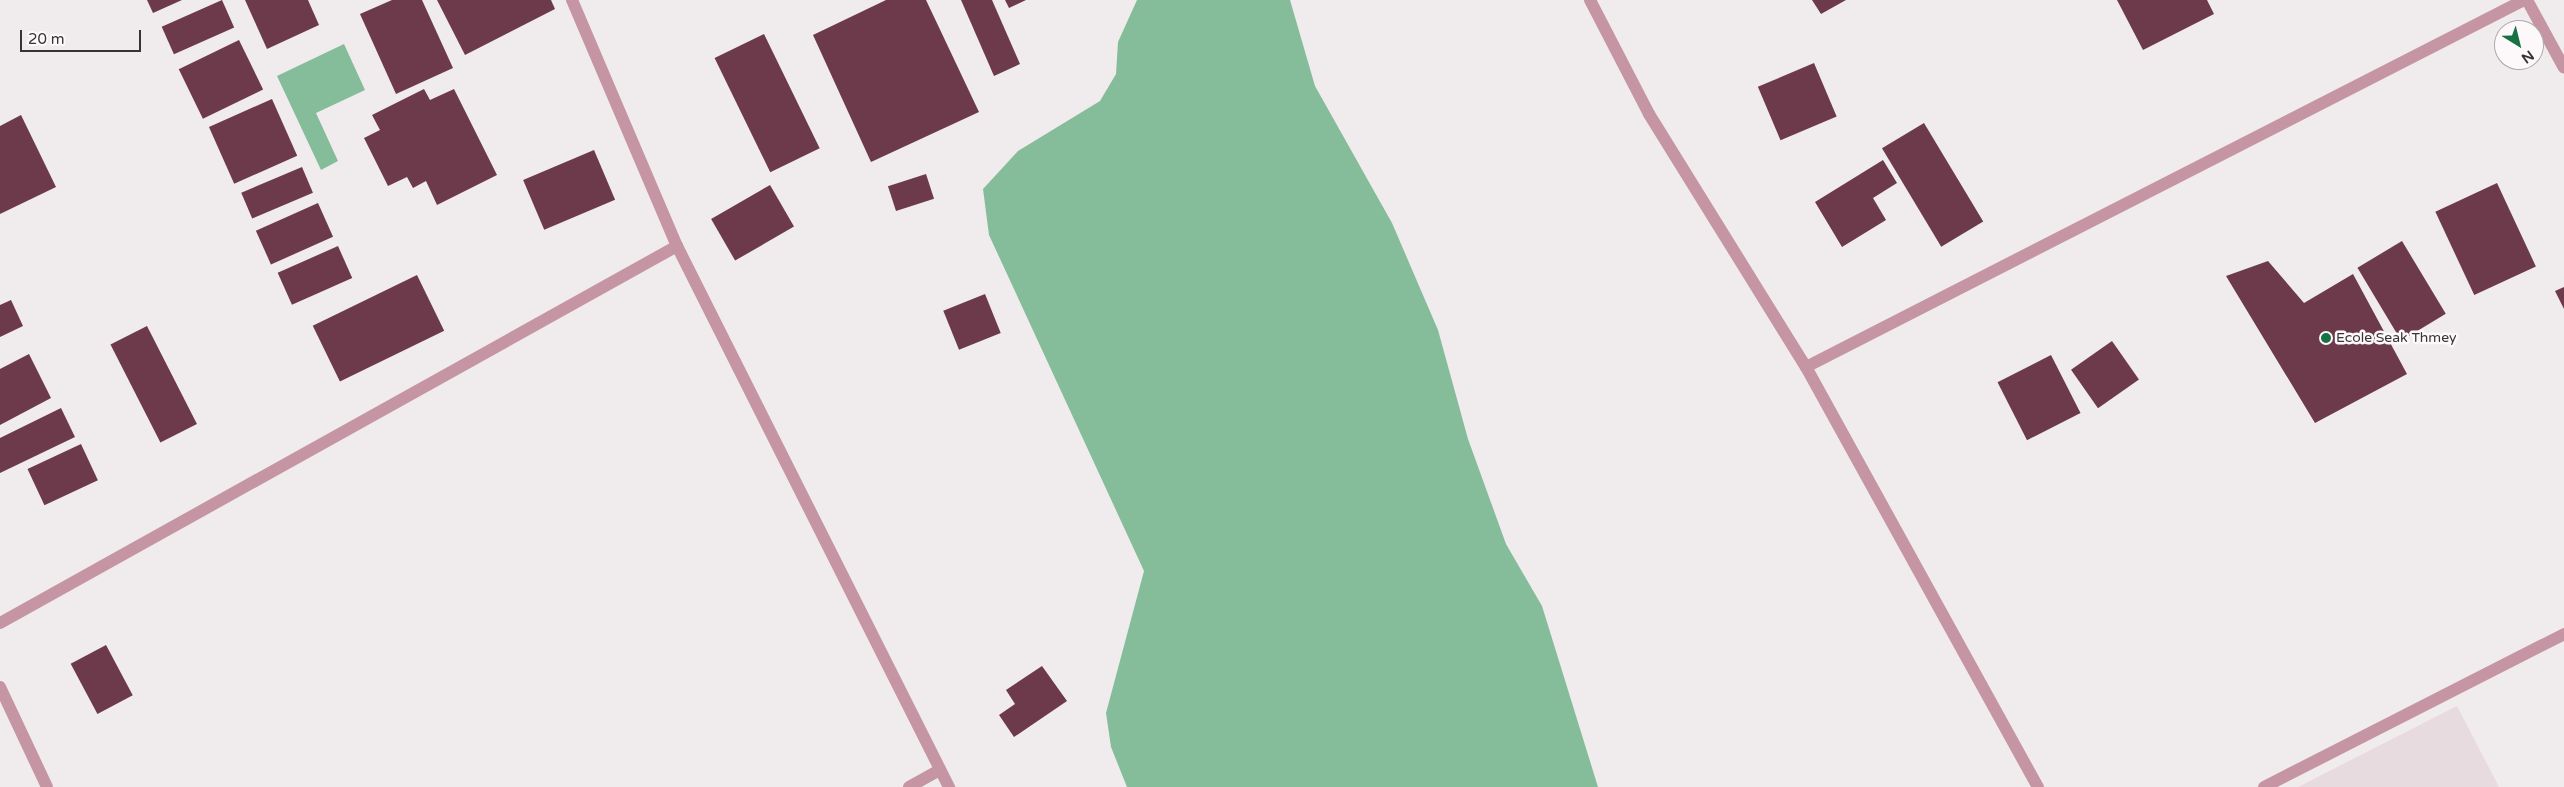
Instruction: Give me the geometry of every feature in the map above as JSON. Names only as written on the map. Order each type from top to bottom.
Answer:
[{"type":"street","points":[[572,0],[677,246],[949,787]]},
{"type":"street","points":[[1590,0],[1649,114],[1806,368],[2038,787]]},
{"type":"street","points":[[1806,368],[2525,0],[2564,68]]},
{"type":"street","points":[[0,623],[677,246]]},
{"type":"street","points":[[2264,787],[2564,634]]},
{"type":"street","points":[[0,686],[47,787]]},
{"type":"street","points":[[908,787],[940,770]]},
{"type":"shaded area","points":[[1137,0],[1290,0],[1315,86],[1392,223],[1438,330],[1468,439],[1506,544],[1542,606],[1598,787],[1127,787],[1111,747],[1106,713],[1144,571],[989,235],[983,189],[1018,151],[1100,101],[1116,74],[1118,42]]},
{"type":"shaded area","points":[[344,44],[365,90],[316,113],[338,161],[321,170],[277,76]]},
{"type":"shaded area","points":[[2457,706],[2499,787],[2298,787]]},
{"type":"building","points":[[147,0],[182,0],[153,13]]},
{"type":"building","points":[[222,0],[234,27],[174,54],[162,27]]},
{"type":"building","points":[[245,0],[308,0],[319,25],[267,49]]},
{"type":"building","points":[[392,0],[422,0],[453,68],[396,94],[360,14]]},
{"type":"building","points":[[437,0],[551,0],[555,9],[465,55]]},
{"type":"building","points":[[886,0],[926,0],[979,112],[871,162],[813,35]]},
{"type":"building","points":[[961,0],[992,0],[1020,64],[994,76]]},
{"type":"building","points":[[1005,0],[1026,0],[1009,8]]},
{"type":"building","points":[[1812,0],[1846,0],[1821,14]]},
{"type":"building","points":[[2117,0],[2207,0],[2214,14],[2143,50]]},
{"type":"building","points":[[764,34],[820,148],[770,172],[715,58]]},
{"type":"building","points":[[239,40],[263,89],[203,119],[179,69]]},
{"type":"building","points":[[1814,63],[1837,116],[1781,140],[1758,87]]},
{"type":"building","points":[[424,89],[430,100],[454,89],[497,175],[437,205],[426,181],[413,188],[407,177],[388,186],[364,138],[380,130],[372,115]]},
{"type":"building","points":[[272,99],[297,156],[234,184],[209,127]]},
{"type":"building","points":[[21,115],[56,187],[0,214],[0,126]]},
{"type":"building","points":[[1924,123],[1983,222],[1941,247],[1882,148]]},
{"type":"building","points":[[594,150],[615,200],[544,230],[523,180]]},
{"type":"building","points":[[1883,160],[1897,183],[1873,198],[1886,220],[1842,247],[1815,202]]},
{"type":"building","points":[[302,167],[313,193],[252,219],[241,193]]},
{"type":"building","points":[[926,174],[934,199],[896,211],[888,186]]},
{"type":"building","points":[[2497,183],[2536,266],[2474,295],[2435,212]]},
{"type":"building","points":[[770,185],[794,227],[735,261],[711,219]]},
{"type":"building","points":[[318,203],[333,237],[271,264],[256,231]]},
{"type":"building","points":[[2402,241],[2446,314],[2401,341],[2357,268]]},
{"type":"building","points":[[338,246],[352,278],[292,305],[278,273]]},
{"type":"building","name":"Ecole Seak Thmey","points":[[2268,261],[2304,303],[2353,274],[2407,374],[2315,423],[2226,276]]},
{"type":"building","points":[[417,275],[444,331],[340,382],[313,326]]},
{"type":"building","points":[[2564,287],[2564,309],[2555,291]]},
{"type":"building","points":[[985,294],[1001,333],[959,350],[943,311]]},
{"type":"building","points":[[11,300],[23,326],[0,337],[0,305]]},
{"type":"building","points":[[147,326],[197,424],[160,443],[110,345]]},
{"type":"building","points":[[2112,341],[2139,380],[2098,408],[2071,370]]},
{"type":"building","points":[[29,354],[51,398],[0,425],[0,369]]},
{"type":"building","points":[[2051,355],[2081,413],[2027,440],[1998,382]]},
{"type":"building","points":[[61,408],[75,437],[0,473],[0,438]]},
{"type":"building","points":[[81,444],[98,480],[44,505],[28,469]]},
{"type":"building","points":[[106,645],[133,695],[97,714],[71,664]]},
{"type":"building","points":[[1042,666],[1067,701],[1014,737],[999,715],[1015,704],[1006,690]]},
{"type":"place","name":"Ecole Seak Thmey","points":[[2326,338]]}]
